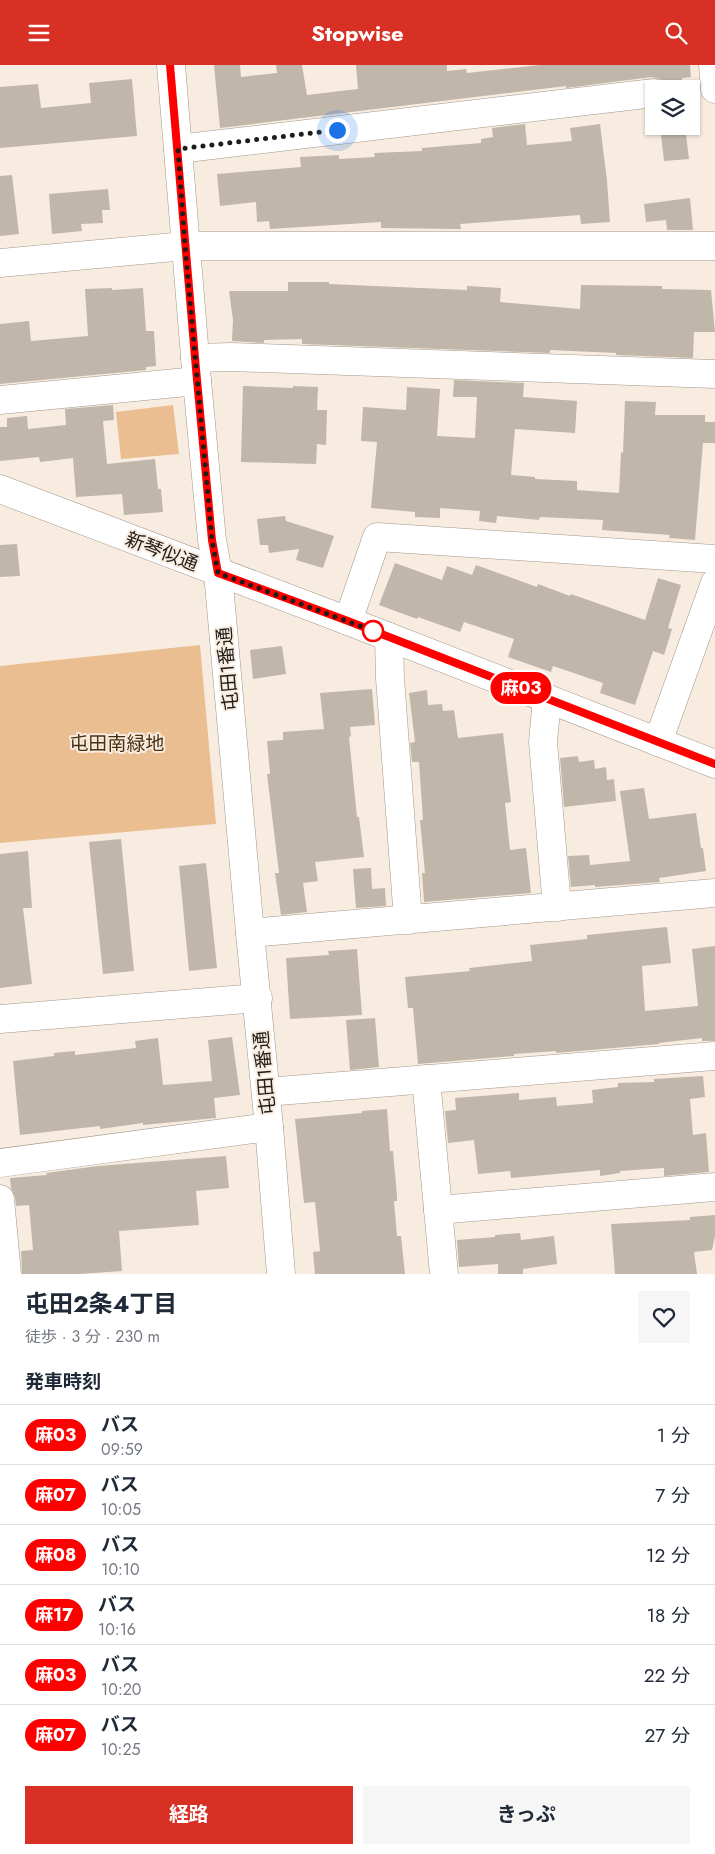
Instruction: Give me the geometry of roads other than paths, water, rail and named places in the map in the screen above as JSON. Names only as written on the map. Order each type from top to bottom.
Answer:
[{"type":"street","name":"屯田1番通","points":[[170,65],[212,540],[218,573],[250,933],[270,1127],[281,1274]]},
{"type":"street","points":[[700,88],[715,87],[713,65]]},
{"type":"street","points":[[178,149],[645,94]]},
{"type":"street","points":[[0,263],[185,246],[715,246]]},
{"type":"street","points":[[0,400],[196,369],[241,357],[715,374]]},
{"type":"street","name":"新琴似通","points":[[0,489],[348,621],[715,764]]},
{"type":"street","points":[[348,621],[377,537],[715,559]]},
{"type":"street","points":[[658,742],[715,583]]},
{"type":"street","points":[[389,637],[390,678],[408,920]]},
{"type":"street","points":[[547,699],[543,742],[557,907]]},
{"type":"street","points":[[250,933],[715,893]]},
{"type":"street","points":[[0,1019],[258,998]]},
{"type":"street","points":[[266,1092],[715,1056]]},
{"type":"street","points":[[426,1079],[444,1274]]},
{"type":"street","points":[[0,1163],[270,1127]]},
{"type":"street","points":[[438,1209],[715,1187]]},
{"type":"street","points":[[0,1199],[4,1273]]},
{"type":"park label","name":"屯田南緑地","points":[[117,743]]}]
